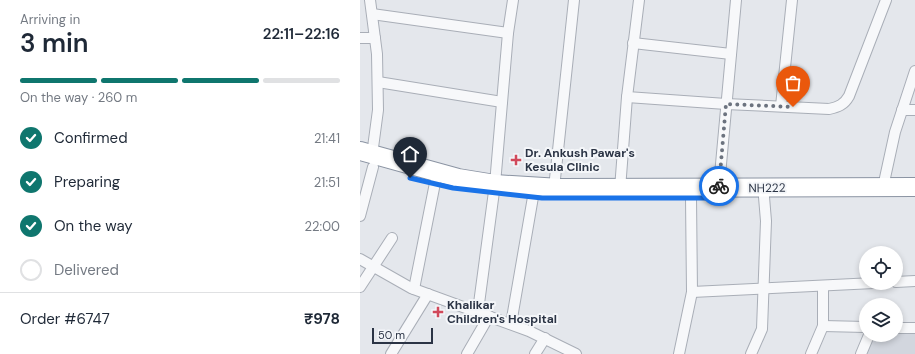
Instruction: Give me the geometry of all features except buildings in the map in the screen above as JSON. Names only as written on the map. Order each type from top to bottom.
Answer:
[{"type":"highway","name":"NH222","points":[[366,159],[434,183],[453,188],[620,189],[718,193],[764,197],[915,197]]},
{"type":"highway","name":"NH222","points":[[366,159],[434,173],[533,197],[690,198],[718,193],[915,187]]},
{"type":"street","points":[[360,216],[366,159],[378,110],[375,38],[370,0]]},
{"type":"street","points":[[478,312],[495,189],[508,33],[513,0]]},
{"type":"street","points":[[554,188],[574,0]]},
{"type":"street","points":[[620,189],[627,97],[639,0]]},
{"type":"street","points":[[718,193],[736,0]]},
{"type":"street","points":[[780,106],[792,0]]},
{"type":"street","points":[[627,97],[829,109],[842,105],[846,102],[884,0]]},
{"type":"street","points":[[372,14],[508,33]]},
{"type":"street","points":[[360,38],[375,38]]},
{"type":"street","points":[[633,43],[731,54]]},
{"type":"street","points":[[883,187],[895,132],[915,71]]},
{"type":"street","points":[[378,82],[502,102]]},
{"type":"street","points":[[902,110],[915,110]]},
{"type":"street","points":[[414,290],[434,183]]},
{"type":"street","points":[[511,324],[533,197]]},
{"type":"street","points":[[751,354],[762,329],[766,221],[764,197]]},
{"type":"street","points":[[680,354],[692,292],[690,198]]},
{"type":"street","points":[[360,287],[372,266],[392,238]]},
{"type":"street","points":[[360,259],[414,290],[511,324],[545,338],[576,354]]},
{"type":"street","points":[[903,282],[915,281]]},
{"type":"street","points":[[692,292],[859,284]]},
{"type":"street","points":[[811,354],[823,326],[823,286]]},
{"type":"street","points":[[392,354],[428,294]]},
{"type":"street","points":[[467,354],[489,316]]},
{"type":"street","points":[[823,326],[859,327]]},
{"type":"street","points":[[903,328],[915,328]]},
{"type":"street","points":[[535,354],[545,338]]},
{"type":"street","points":[[861,354],[866,342]]},
{"type":"shaded area","points":[[903,333],[915,334],[915,354],[866,354],[871,342],[903,342]]},
{"type":"way so far","points":[[719,186],[726,104],[793,107]]},
{"type":"place","name":"Dr. Ankush Pawar's Kesula Clinic","points":[[516,160]]},
{"type":"place","name":"Khalikar Children's Hospital","points":[[438,312]]},
{"type":"route","points":[[410,178],[453,188],[542,198],[718,198],[719,186]]}]
